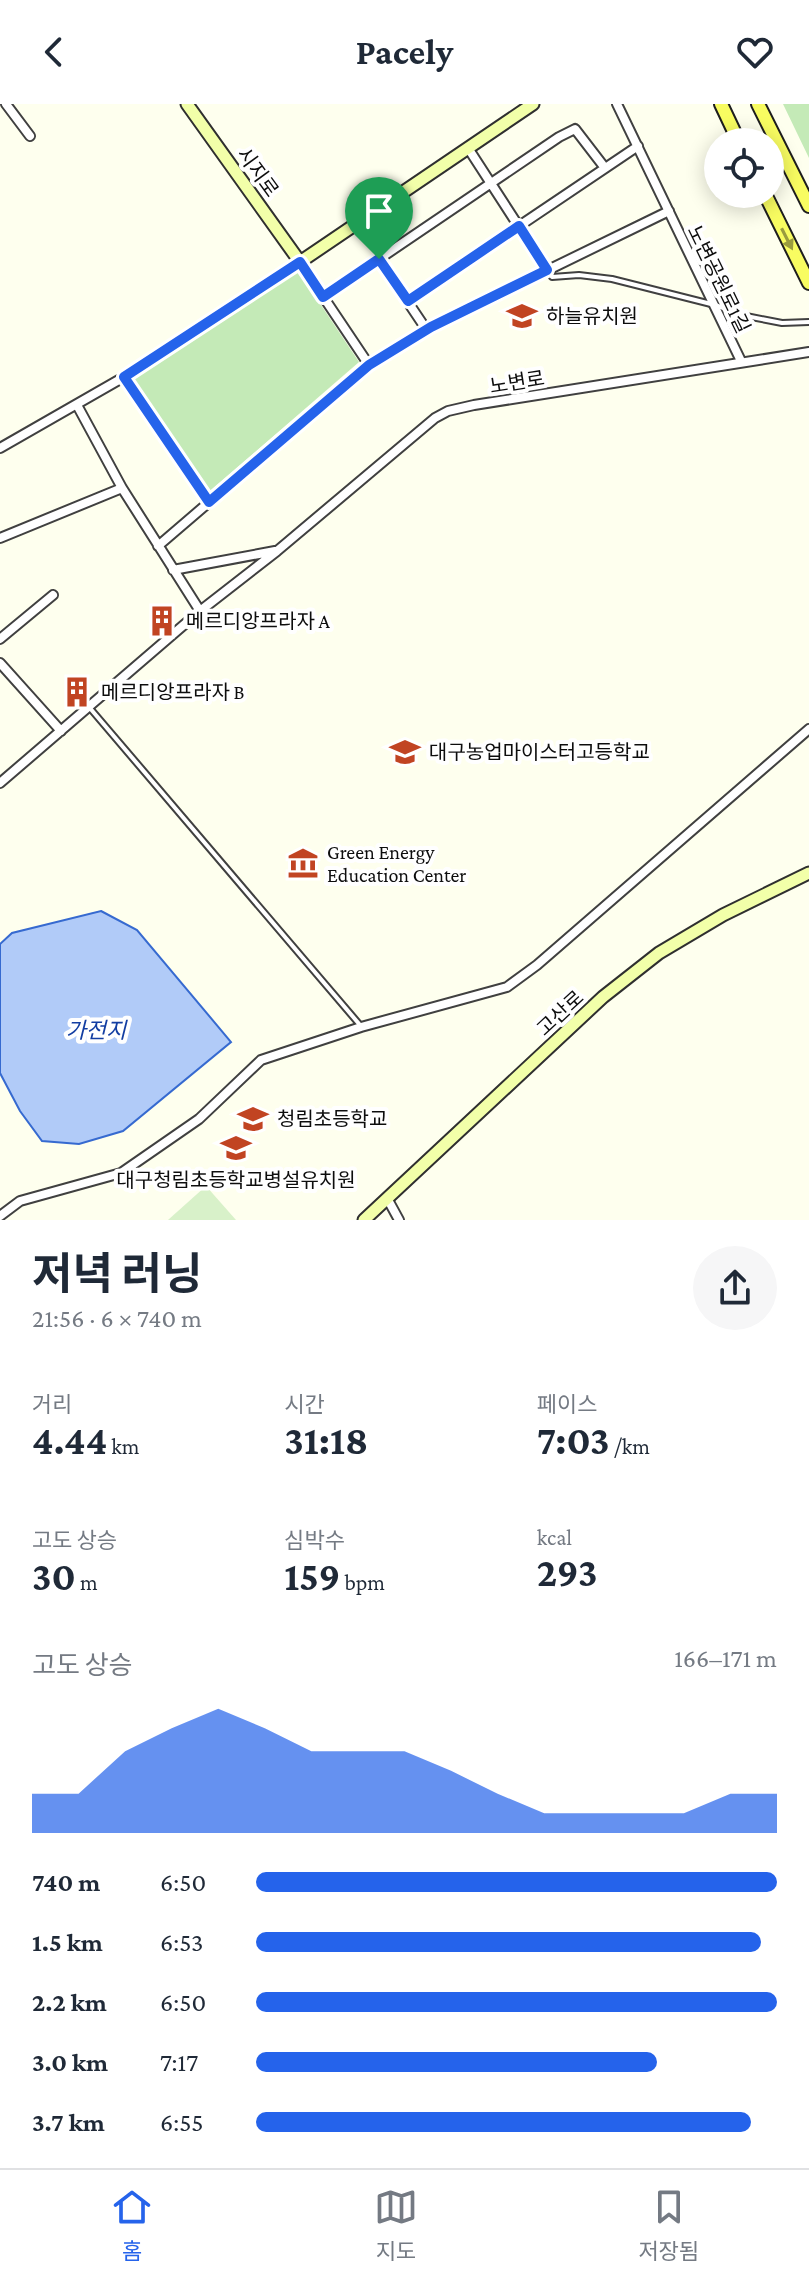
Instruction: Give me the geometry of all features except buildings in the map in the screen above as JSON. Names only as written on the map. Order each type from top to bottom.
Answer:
[{"type":"main road","name":"시지로","points":[[187,104],[300,262]]},
{"type":"main road","points":[[300,262],[533,104]]},
{"type":"main road","points":[[721,104],[732,128]]},
{"type":"main road","points":[[758,104],[809,206]]},
{"type":"main road","points":[[772,208],[809,283]]},
{"type":"main road","name":"고산로","points":[[364,1220],[603,997],[659,953],[723,915],[809,873]]},
{"type":"street","points":[[6,104],[30,136]]},
{"type":"street","name":"노변공원로1길","points":[[617,104],[741,361]]},
{"type":"street","points":[[323,297],[575,129],[605,168]]},
{"type":"street","points":[[408,301],[638,146]]},
{"type":"street","points":[[468,148],[547,270]]},
{"type":"street","name":"노변공원로1길","points":[[158,546],[369,365],[426,329],[669,211]]},
{"type":"street","points":[[379,259],[426,329]]},
{"type":"street","points":[[0,448],[124,377],[300,262],[369,365]]},
{"type":"street","name":"노변로","points":[[0,783],[200,611],[277,551],[435,418],[448,411],[809,352]]},
{"type":"street","points":[[124,377],[209,502]]},
{"type":"street","points":[[77,405],[122,488],[200,611]]},
{"type":"street","points":[[0,538],[122,488]]},
{"type":"street","name":"노변로","points":[[173,570],[277,551]]},
{"type":"street","points":[[0,639],[53,595]]},
{"type":"street","points":[[0,663],[61,731]]},
{"type":"street","points":[[0,1216],[20,1201],[121,1173],[199,1119],[261,1060],[361,1027],[507,987],[537,965],[809,729]]},
{"type":"street","points":[[387,1198],[399,1220]]},
{"type":"lane","points":[[547,270],[552,277],[579,275],[612,279],[770,321],[809,322]]},
{"type":"lane","points":[[89,707],[361,1027]]},
{"type":"green space","points":[[783,104],[809,104],[809,158]]},
{"type":"green space","points":[[297,269],[359,362],[210,491],[133,379]]},
{"type":"green space","points":[[206,1186],[236,1220],[168,1220]]},
{"type":"water","name":"가전지","points":[[101,911],[137,930],[231,1042],[123,1131],[79,1144],[42,1141],[20,1111],[0,1073],[0,944],[12,933]]},
{"type":"place","name":"하늘유치원","points":[[522,316]]},
{"type":"place","name":"메르디앙프라자 A","points":[[162,621]]},
{"type":"place","name":"메르디앙프라자 B","points":[[77,692]]},
{"type":"place","name":"대구농업마이스터고등학교","points":[[405,752]]},
{"type":"place","name":"Green Energy Education Center","points":[[303,863]]},
{"type":"place","name":"청림초등학교","points":[[253,1119]]},
{"type":"place","name":"대구청림초등학교병설유치원","points":[[236,1148]]},
{"type":"route","points":[[519,226],[547,270],[431,327],[369,365],[209,502],[124,377],[300,262],[323,297],[379,259],[408,301],[519,226]]}]
